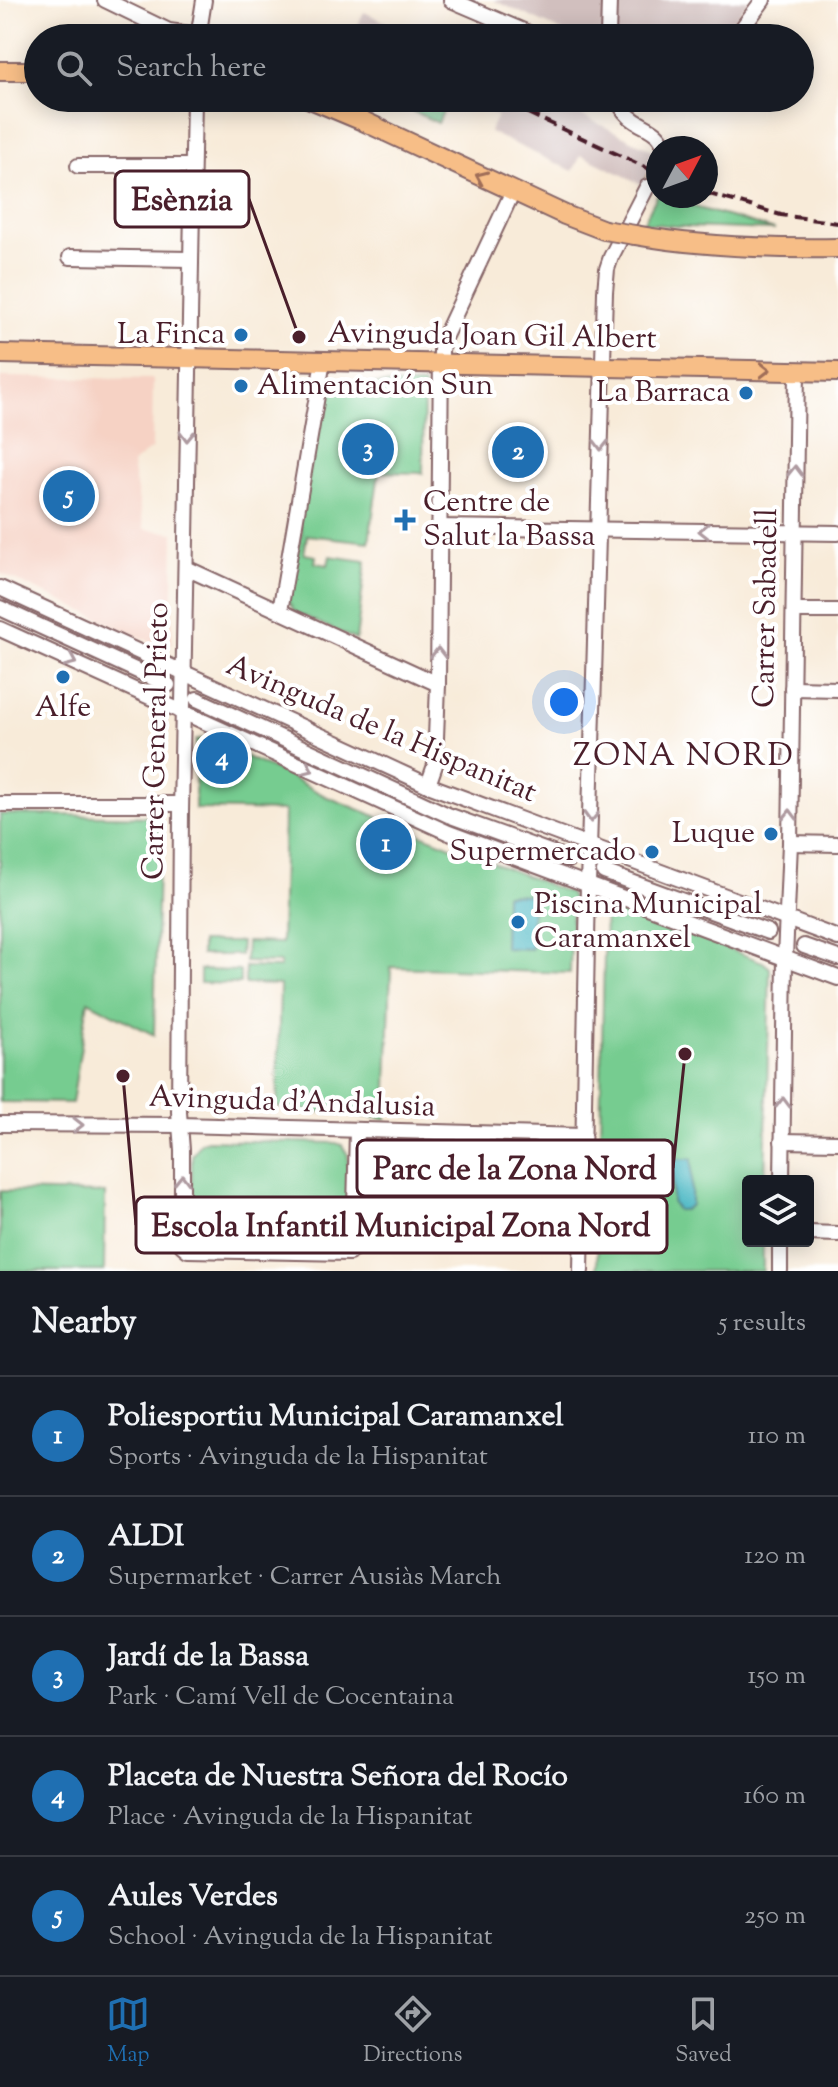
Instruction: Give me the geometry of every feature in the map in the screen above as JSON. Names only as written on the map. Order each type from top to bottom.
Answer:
[{"type":"main road","points":[[0,71],[24,71]]},
{"type":"main road","points":[[340,112],[584,224],[604,230],[678,243],[838,248]]},
{"type":"main road","name":"Avinguda Joan Gil Albert","points":[[0,354],[838,372]]},
{"type":"street","points":[[105,0],[155,24]]},
{"type":"street","points":[[202,24],[204,0]]},
{"type":"street","points":[[451,0],[507,24]]},
{"type":"street","points":[[608,24],[609,0]]},
{"type":"street","points":[[745,24],[763,0]]},
{"type":"street","name":"Carrer General Prieto","points":[[193,112],[182,711],[181,1242],[188,1250],[349,1253],[354,1247],[357,1131]]},
{"type":"street","points":[[361,112],[385,132]]},
{"type":"street","points":[[626,112],[659,136]]},
{"type":"street","points":[[78,166],[191,166]]},
{"type":"street","points":[[581,1271],[588,885],[607,269],[646,189]]},
{"type":"street","points":[[428,785],[435,765],[438,684],[438,527],[444,338],[513,191]]},
{"type":"street","points":[[70,257],[190,259]]},
{"type":"street","points":[[280,611],[323,361]]},
{"type":"street","name":"Carrer Sabadell","points":[[782,1175],[797,371]]},
{"type":"street","points":[[438,527],[838,533]]},
{"type":"street","points":[[186,568],[438,684]]},
{"type":"street","name":"Avinguda de la Hispanitat","points":[[0,588],[428,785],[838,938]]},
{"type":"street","points":[[0,608],[168,685]]},
{"type":"street","points":[[794,611],[838,611]]},
{"type":"street","name":"Avinguda de la Hispanitat","points":[[0,629],[449,833],[838,978]]},
{"type":"street","points":[[792,688],[838,689]]},
{"type":"street","name":"Avinguda de la Hispanitat","points":[[197,699],[448,815],[569,859]]},
{"type":"street","points":[[0,804],[181,804]]},
{"type":"street","points":[[790,843],[838,844]]},
{"type":"street","points":[[604,872],[768,932]]},
{"type":"street","points":[[804,946],[838,958]]},
{"type":"street","name":"Avinguda d'Andalusia","points":[[0,1124],[180,1125],[583,1136]]},
{"type":"street","points":[[782,1141],[838,1142]]},
{"type":"street","points":[[814,1233],[838,1234]]},
{"type":"street","points":[[780,1247],[780,1271]]},
{"type":"shaded area","points":[[493,0],[749,0],[731,24],[546,24]]},
{"type":"shaded area","points":[[364,12],[390,24],[358,24]]},
{"type":"shaded area","points":[[488,112],[575,112],[646,147],[646,186],[581,155],[573,171],[489,132],[497,116]]},
{"type":"shaded area","points":[[0,377],[153,379],[152,448],[132,464],[144,529],[174,533],[172,643],[164,648],[0,573]]},
{"type":"green space","points":[[414,112],[443,112],[438,123]]},
{"type":"green space","points":[[651,208],[698,208],[775,230],[686,227],[643,223]]},
{"type":"green space","points":[[326,384],[424,385],[423,473],[379,472],[369,542],[307,535],[304,554],[316,556],[315,563],[328,565],[330,556],[366,561],[356,640],[295,612],[288,601],[302,531],[299,521]]},
{"type":"green space","points":[[205,738],[325,796],[569,893],[572,898],[570,973],[391,967],[386,1119],[277,1107],[280,985],[245,984],[245,967],[280,968],[280,963],[245,962],[246,942],[281,943],[284,811],[195,809],[196,740]]},
{"type":"green space","points":[[0,814],[159,817],[154,1035],[88,1001],[72,1103],[0,1102]]},
{"type":"green space","points":[[611,905],[763,962],[770,968],[765,1175],[742,1175],[742,1247],[763,1247],[763,1271],[597,1271],[606,907]]},
{"type":"green space","points":[[201,942],[241,942],[240,955],[201,955]]},
{"type":"green space","points":[[200,970],[240,971],[240,984],[200,983]]},
{"type":"green space","points":[[207,1140],[342,1145],[348,1155],[346,1234],[337,1242],[199,1240],[191,1232],[192,1155],[200,1143]]},
{"type":"green space","points":[[0,1191],[105,1193],[104,1271],[0,1271]]},
{"type":"water","name":"Piscina Municipal Caramanxel","points":[[505,894],[532,895],[531,949],[504,948]]},
{"type":"water","points":[[673,1159],[692,1159],[691,1205],[684,1210],[677,1210],[672,1202]]},
{"type":"railway","points":[[525,112],[646,167]]},
{"type":"railway","points":[[718,197],[781,215],[838,223]]},
{"type":"place","name":"La Finca","points":[[241,335]]},
{"type":"place","name":"Esènzia","points":[[299,337]]},
{"type":"place","name":"Alimentación Sun","points":[[241,386]]},
{"type":"place","name":"La Barraca","points":[[746,393]]},
{"type":"place","name":"Jardí de la Bassa","points":[[368,449]]},
{"type":"place","name":"ALDI","points":[[518,452]]},
{"type":"place","name":"Aules Verdes","points":[[69,496]]},
{"type":"place","name":"Centre de Salut la Bassa","points":[[405,520]]},
{"type":"place","name":"Alfe","points":[[63,677]]},
{"type":"place","name":"Placeta de Nuestra Señora del Rocío","points":[[222,758]]},
{"type":"place","name":"Luque","points":[[771,834]]},
{"type":"place","name":"Poliesportiu Municipal Caramanxel","points":[[386,844]]},
{"type":"place","name":"Supermercado","points":[[652,852]]},
{"type":"place","name":"Piscina Municipal Caramanxel","points":[[518,922]]},
{"type":"place","name":"Parc de la Zona Nord","points":[[685,1054]]},
{"type":"place","name":"Escola Infantil Municipal Zona Nord","points":[[123,1076]]},
{"type":"district","name":"ZONA NORD","points":[[684,757]]}]
